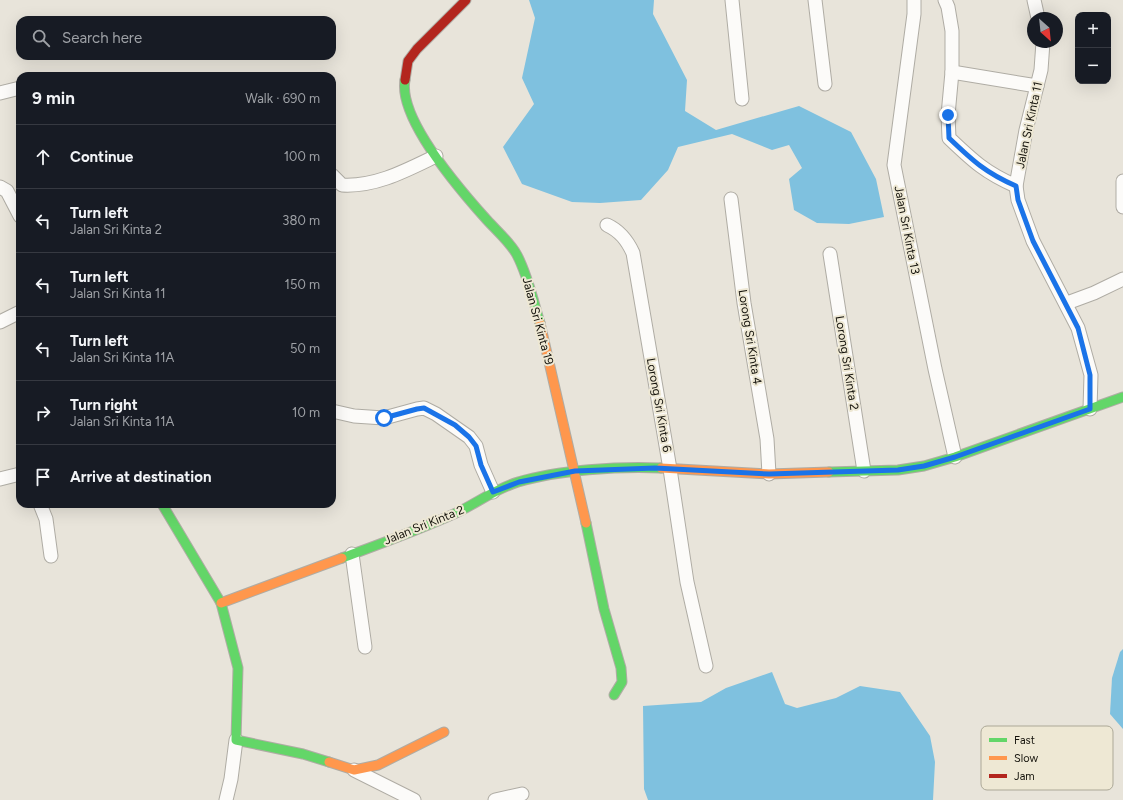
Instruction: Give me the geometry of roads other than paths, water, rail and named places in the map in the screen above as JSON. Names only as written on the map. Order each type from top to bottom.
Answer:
[{"type":"street","name":"Jalan Sri Kinta 19","points":[[466,0],[417,49],[408,62],[404,77],[403,89],[413,121],[436,156],[473,204],[516,253],[525,272],[542,331],[575,471],[604,608],[621,668],[622,682],[614,695]]},
{"type":"street","points":[[732,0],[742,99]]},
{"type":"street","points":[[815,0],[825,84]]},
{"type":"street","name":"Jalan Sri Kinta 13","points":[[914,0],[914,14],[894,165],[933,362],[955,457]]},
{"type":"street","points":[[945,0],[948,7],[952,30],[952,72],[948,115],[949,138],[966,152],[976,164],[994,177],[1016,186]]},
{"type":"street","points":[[1034,0],[1037,12]]},
{"type":"street","name":"Jalan Sri Kinta 11","points":[[1043,48],[1042,70],[1026,130],[1016,186],[1018,200],[1033,241],[1078,328],[1090,375],[1090,409]]},
{"type":"street","points":[[952,72],[1037,86]]},
{"type":"street","points":[[0,93],[16,89]]},
{"type":"street","points":[[336,179],[342,185],[356,186],[377,181],[436,156]]},
{"type":"street","points":[[1123,181],[1123,207]]},
{"type":"street","points":[[0,187],[7,192],[16,209]]},
{"type":"street","name":"Lorong Sri Kinta 4","points":[[731,199],[744,303],[767,439],[769,474]]},
{"type":"street","name":"Lorong Sri Kinta 6","points":[[607,225],[615,228],[627,240],[633,253],[670,469],[687,582],[706,666]]},
{"type":"street","name":"Lorong Sri Kinta 2","points":[[830,254],[864,471]]},
{"type":"street","points":[[1066,303],[1094,293],[1123,279]]},
{"type":"street","points":[[0,322],[16,314]]},
{"type":"street","name":"Jalan Sri Kinta 2","points":[[221,603],[430,525],[465,509],[493,492],[519,482],[575,471],[670,469],[769,474],[898,470],[924,466],[955,457],[1123,397]]},
{"type":"street","points":[[336,412],[354,416],[384,418],[424,408],[436,414],[460,429],[476,446],[481,465],[493,492]]},
{"type":"street","points":[[0,479],[16,475]]},
{"type":"street","points":[[42,508],[46,519],[51,556]]},
{"type":"street","points":[[164,508],[221,603],[238,668],[236,740],[232,779],[226,800]]},
{"type":"street","points":[[352,554],[365,647]]},
{"type":"street","points":[[354,770],[378,765],[435,735],[444,732]]},
{"type":"street","points":[[236,740],[303,754],[354,770],[414,800]]},
{"type":"street","points":[[495,800],[522,794]]},
{"type":"water","points":[[529,0],[654,0],[653,14],[687,80],[685,111],[716,130],[799,106],[851,132],[876,179],[884,217],[849,224],[817,223],[794,210],[789,179],[802,168],[789,145],[772,150],[732,134],[678,147],[668,170],[641,200],[600,203],[572,202],[522,184],[503,147],[534,104],[522,78],[535,18]]},
{"type":"water","points":[[1123,649],[1123,729],[1110,714],[1112,678],[1120,652]]},
{"type":"water","points":[[772,672],[785,704],[797,708],[836,698],[860,686],[900,692],[930,736],[935,762],[933,800],[648,800],[644,789],[643,706],[701,702],[726,688]]}]
